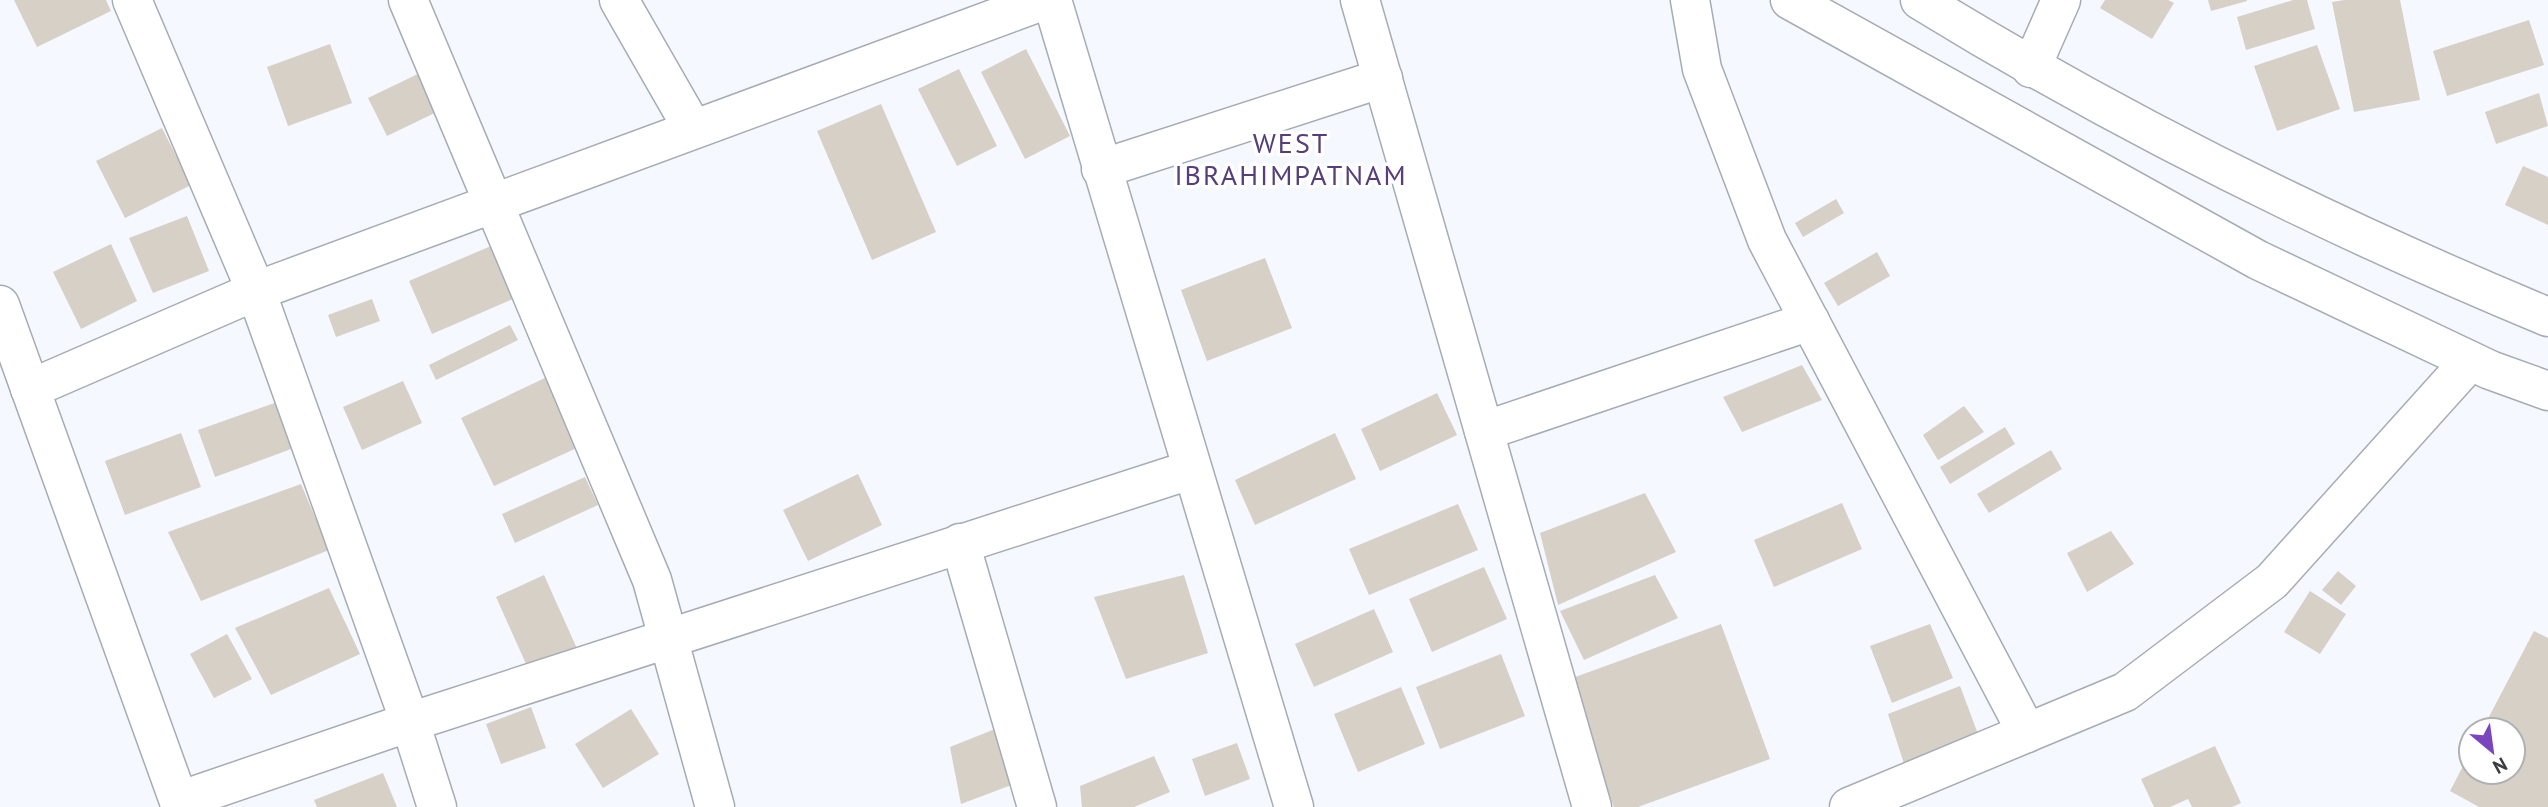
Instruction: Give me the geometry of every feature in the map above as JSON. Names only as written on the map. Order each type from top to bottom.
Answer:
[{"type":"main road","points":[[132,0],[256,291],[410,722],[436,807]]},
{"type":"main road","points":[[408,0],[652,580],[715,807]]},
{"type":"main road","points":[[619,0],[694,129]]},
{"type":"main road","points":[[30,389],[256,291],[1045,0]]},
{"type":"main road","points":[[1052,0],[1190,470],[1294,807]]},
{"type":"main road","points":[[1360,0],[1592,807]]},
{"type":"main road","points":[[1690,0],[1702,69],[1768,240],[2027,733]]},
{"type":"main road","points":[[1790,0],[2258,260],[2470,361],[2548,391]]},
{"type":"main road","points":[[1920,0],[2031,68],[2311,213],[2548,317]]},
{"type":"main road","points":[[2031,68],[2060,0]]},
{"type":"main road","points":[[1101,169],[1383,78]]},
{"type":"main road","points":[[0,305],[180,804],[410,722],[1190,470]]},
{"type":"main road","points":[[1484,431],[1810,321]]},
{"type":"main road","points":[[1849,807],[2125,692],[2272,581],[2470,361]]},
{"type":"main road","points":[[960,543],[1037,807]]},
{"type":"building","points":[[14,0],[106,0],[111,11],[37,47]]},
{"type":"building","points":[[2105,0],[2168,0],[2174,3],[2152,39],[2100,8]]},
{"type":"building","points":[[2208,0],[2247,0],[2247,1],[2211,11]]},
{"type":"building","points":[[2293,0],[2307,0],[2315,29],[2246,50],[2237,17]]},
{"type":"building","points":[[2400,0],[2420,100],[2354,112],[2332,2]]},
{"type":"building","points":[[2529,20],[2544,65],[2447,96],[2433,51]]},
{"type":"building","points":[[330,44],[352,103],[288,126],[267,67]]},
{"type":"building","points":[[2317,45],[2340,109],[2277,131],[2254,66]]},
{"type":"building","points":[[1026,49],[1070,136],[1025,159],[981,72]]},
{"type":"building","points":[[959,69],[997,146],[957,166],[918,89]]},
{"type":"building","points":[[424,71],[443,109],[387,136],[368,98]]},
{"type":"building","points":[[2539,93],[2548,126],[2496,144],[2485,112]]},
{"type":"building","points":[[881,104],[936,232],[872,260],[817,131]]},
{"type":"building","points":[[162,128],[191,185],[125,218],[96,161]]},
{"type":"building","points":[[2523,166],[2548,177],[2548,225],[2505,205]]},
{"type":"building","points":[[1836,199],[1844,213],[1803,237],[1795,223]]},
{"type":"building","points":[[187,216],[209,271],[153,293],[129,238]]},
{"type":"building","points":[[111,244],[137,301],[81,329],[53,272]]},
{"type":"building","points":[[491,246],[513,299],[432,334],[409,281]]},
{"type":"building","points":[[1877,252],[1890,276],[1838,306],[1824,283]]},
{"type":"building","points":[[1265,258],[1292,328],[1207,361],[1181,290]]},
{"type":"building","points":[[372,299],[380,321],[336,337],[328,315]]},
{"type":"building","points":[[510,325],[518,340],[436,380],[429,365]]},
{"type":"building","points":[[1802,365],[1822,400],[1742,432],[1723,397]]},
{"type":"building","points":[[547,377],[579,447],[494,486],[461,418]]},
{"type":"building","points":[[403,381],[422,423],[362,450],[343,407]]},
{"type":"building","points":[[1437,393],[1457,435],[1380,471],[1361,429]]},
{"type":"building","points":[[286,399],[302,445],[215,477],[198,430]]},
{"type":"building","points":[[1964,406],[1984,432],[1938,460],[1923,435]]},
{"type":"building","points":[[2005,427],[2015,444],[1950,484],[1940,467]]},
{"type":"building","points":[[181,433],[201,487],[125,515],[105,461]]},
{"type":"building","points":[[1335,433],[1356,479],[1255,525],[1235,480]]},
{"type":"building","points":[[2051,450],[2062,469],[1989,513],[1977,494]]},
{"type":"building","points":[[858,474],[882,525],[808,561],[783,510]]},
{"type":"building","points":[[585,477],[598,505],[515,543],[502,514]]},
{"type":"building","points":[[301,484],[329,550],[201,601],[168,532]]},
{"type":"building","points":[[1645,493],[1676,552],[1558,605],[1540,533]]},
{"type":"building","points":[[1842,503],[1862,549],[1774,587],[1754,540]]},
{"type":"building","points":[[1458,504],[1478,550],[1369,595],[1349,549]]},
{"type":"building","points":[[2111,531],[2134,564],[2087,592],[2067,553]]},
{"type":"building","points":[[1484,567],[1507,619],[1432,652],[1409,599]]},
{"type":"building","points":[[2338,571],[2356,586],[2341,605],[2322,590]]},
{"type":"building","points":[[544,575],[579,653],[531,675],[496,597]]},
{"type":"building","points":[[1184,575],[1208,653],[1126,679],[1094,597]]},
{"type":"building","points":[[1655,575],[1678,618],[1584,660],[1560,611]]},
{"type":"building","points":[[329,588],[360,654],[271,695],[235,628]]},
{"type":"building","points":[[2310,591],[2346,614],[2320,654],[2284,632]]},
{"type":"building","points":[[1374,609],[1393,652],[1314,687],[1295,644]]},
{"type":"building","points":[[1721,624],[1770,759],[1638,807],[1614,807],[1567,680]]},
{"type":"building","points":[[1930,624],[1953,678],[1892,703],[1870,646]]},
{"type":"building","points":[[2534,631],[2548,638],[2548,807],[2479,807],[2450,791],[2457,778],[2457,786],[2527,786],[2527,716],[2489,716]]},
{"type":"building","points":[[227,634],[252,679],[214,698],[190,654]]},
{"type":"building","points":[[1501,654],[1525,716],[1440,749],[1416,687]]},
{"type":"building","points":[[1960,686],[1981,742],[1907,773],[1888,714]]},
{"type":"building","points":[[1401,687],[1425,744],[1358,772],[1334,714]]},
{"type":"building","points":[[531,707],[546,748],[501,764],[486,724]]},
{"type":"building","points":[[631,709],[659,754],[603,788],[575,744]]},
{"type":"building","points":[[1005,725],[1022,781],[961,804],[950,747]]},
{"type":"building","points":[[1237,743],[1250,779],[1205,796],[1192,759]]},
{"type":"building","points":[[2215,746],[2241,803],[2232,807],[2192,807],[2188,799],[2170,807],[2154,807],[2141,779]]},
{"type":"building","points":[[1154,756],[1170,792],[1134,807],[1082,807],[1080,786]]},
{"type":"building","points":[[383,773],[397,807],[317,807],[314,800]]},
{"type":"district","name":"WEST IBRAHIMPATNAM","points":[[1291,158]]}]
